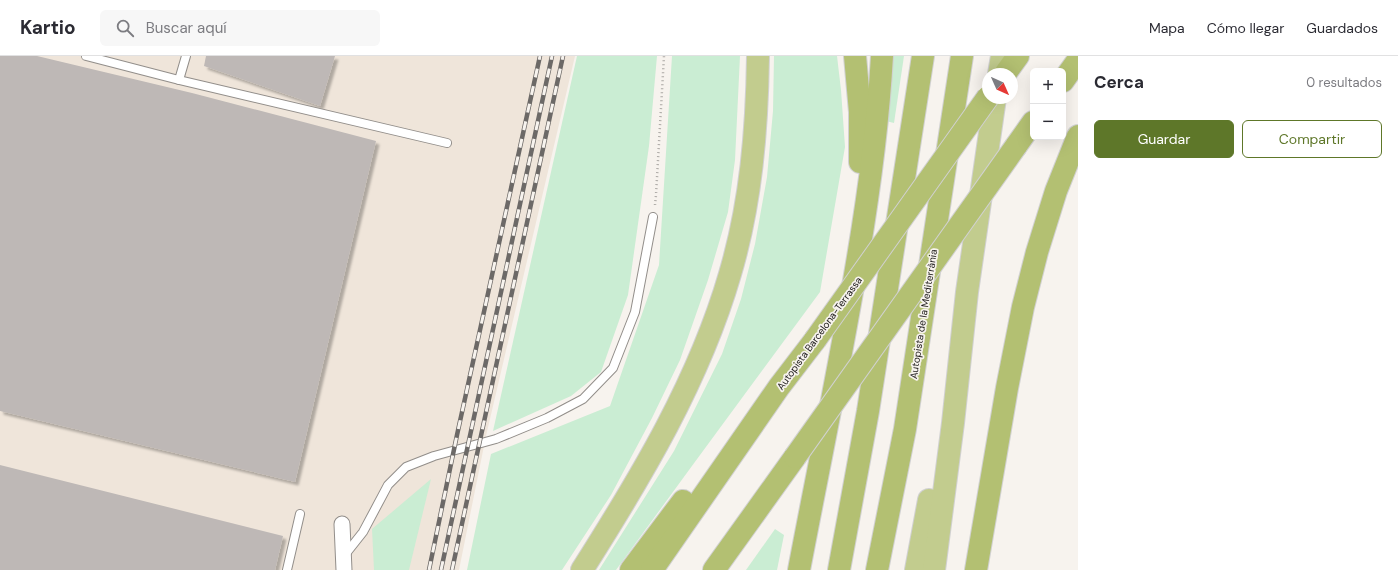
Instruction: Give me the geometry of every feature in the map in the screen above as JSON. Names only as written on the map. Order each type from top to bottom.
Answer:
[{"type":"highway","points":[[582,570],[623,506],[657,446],[687,388],[715,320],[731,273],[745,211],[753,162],[758,56]]},
{"type":"highway","points":[[818,474],[832,336],[856,198],[861,156],[860,112],[854,56]]},
{"type":"highway","points":[[799,570],[845,336],[867,200],[877,124],[882,56]]},
{"type":"highway","points":[[839,570],[869,403],[923,56]]},
{"type":"highway","name":"Autopista de la Mediterrània","points":[[877,570],[905,429],[962,56]]},
{"type":"highway","points":[[1000,68],[1002,56]]},
{"type":"highway","points":[[1009,68],[1018,56]]},
{"type":"highway","points":[[1066,77],[1078,60]]},
{"type":"highway","name":"Autopista Barcelona-Terrassa","points":[[652,570],[779,387],[815,340],[983,104]]},
{"type":"highway","points":[[934,570],[953,423],[967,292],[994,104]]},
{"type":"highway","points":[[714,570],[1030,126]]},
{"type":"highway","points":[[976,570],[1007,388],[1023,307],[1037,252],[1056,191],[1078,136]]},
{"type":"highway","points":[[916,570],[967,292]]},
{"type":"highway","points":[[631,570],[713,461],[779,387]]},
{"type":"street","points":[[342,524],[344,563]]},
{"type":"lane","points":[[86,56],[179,80],[447,143]]},
{"type":"lane","points":[[179,80],[186,56]]},
{"type":"lane","points":[[344,563],[363,532],[388,485],[406,467],[434,456],[496,438],[547,418],[583,399],[613,368],[635,312],[652,217]]},
{"type":"lane","points":[[287,570],[300,514]]},
{"type":"path","points":[[652,217],[656,195],[664,56]]},
{"type":"shaded area","points":[[0,56],[575,56],[486,436],[459,570],[0,570]]},
{"type":"green space","points":[[577,56],[657,56],[649,146],[628,295],[601,372],[571,396],[493,431]]},
{"type":"green space","points":[[672,56],[740,56],[735,160],[728,212],[708,280],[680,360],[652,418],[611,495],[562,570],[467,570],[491,454],[610,406],[659,265]]},
{"type":"green space","points":[[774,56],[837,56],[845,147],[820,292],[616,570],[599,570],[674,451],[722,354],[741,299],[755,244],[767,177],[773,111]]},
{"type":"green space","points":[[891,56],[904,56],[894,123],[886,121]]},
{"type":"green space","points":[[431,479],[409,570],[374,570],[372,529]]},
{"type":"green space","points":[[775,529],[784,535],[777,570],[746,570]]},
{"type":"building","points":[[0,56],[37,56],[192,93],[376,141],[295,482],[0,411]]},
{"type":"building","points":[[206,56],[335,56],[320,106],[204,66]]},
{"type":"building","points":[[0,465],[283,536],[275,570],[0,570]]},
{"type":"railway","points":[[429,570],[540,56]]},
{"type":"railway","points":[[441,570],[552,56]]},
{"type":"railway","points":[[452,570],[563,56]]}]
